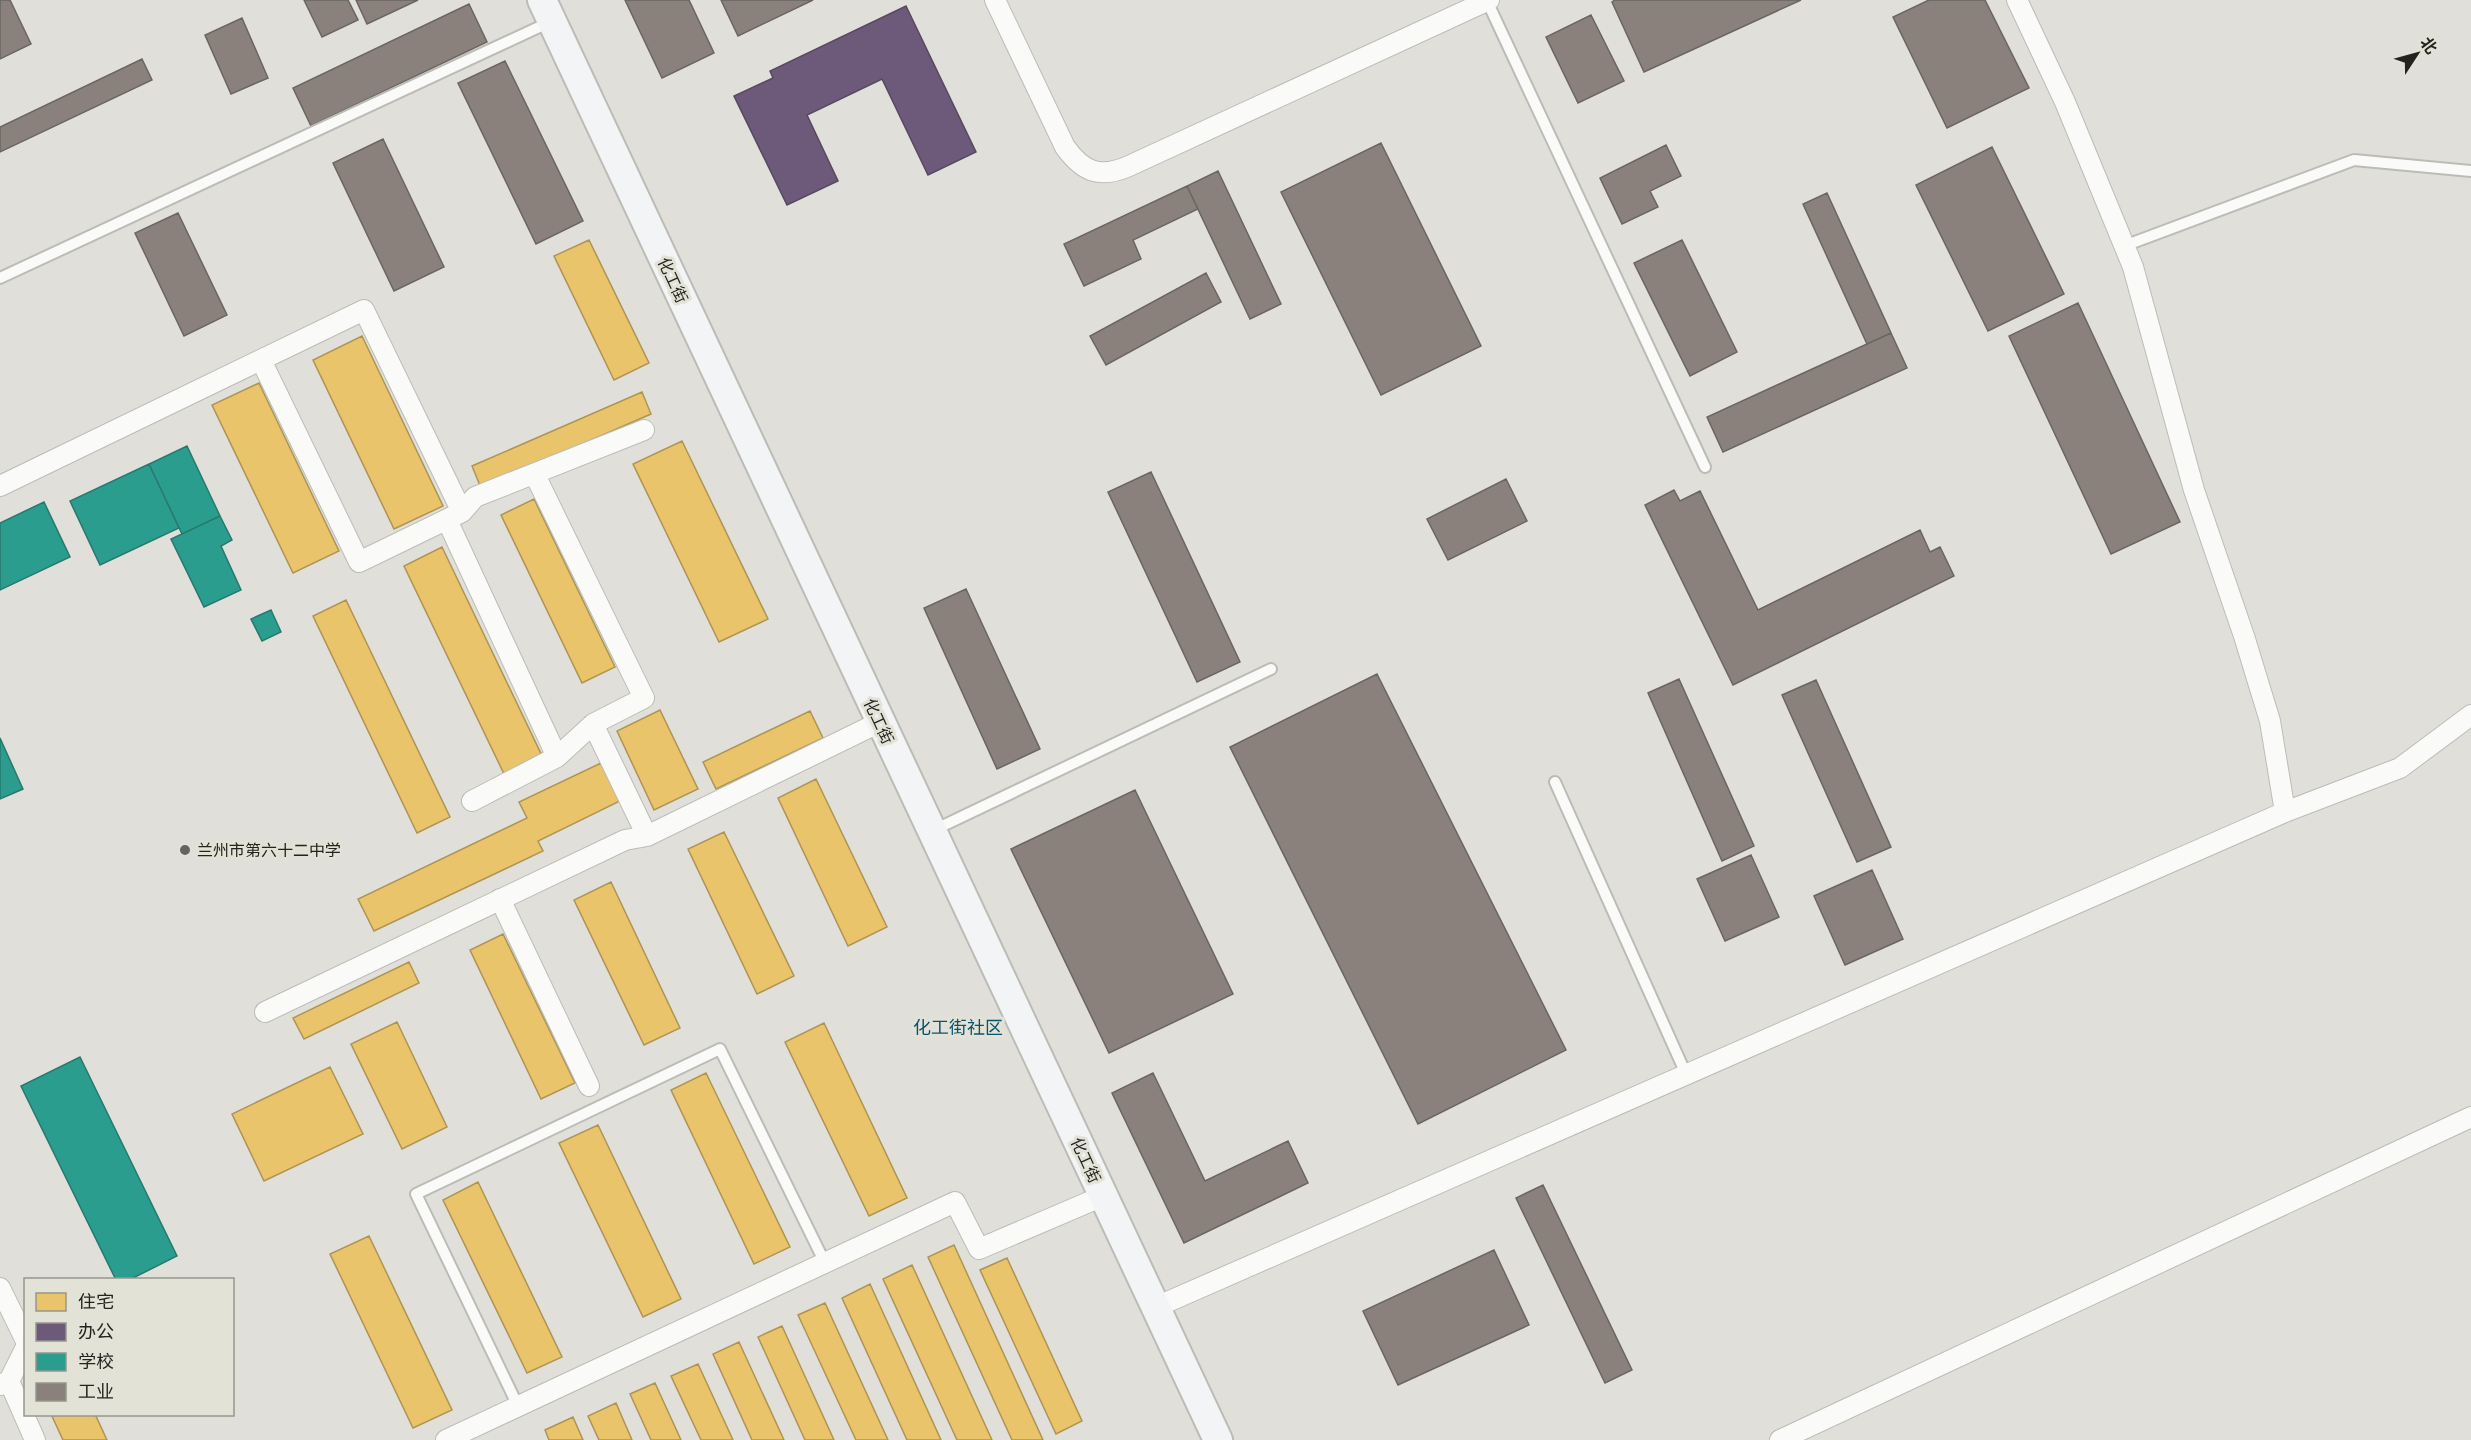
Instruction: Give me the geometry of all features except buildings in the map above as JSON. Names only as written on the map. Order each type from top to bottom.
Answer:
[{"type":"street","points":[[995,0],[1065,147],[1074,160],[1100,173],[1115,172],[1129,166],[1488,0]]},
{"type":"street","points":[[2017,0],[2065,102],[2133,267],[2194,490],[2244,636],[2270,721],[2285,812]]},
{"type":"street","name":"化工街","points":[[547,10],[1218,1440]]},
{"type":"street","points":[[0,486],[364,310],[557,757]]},
{"type":"street","points":[[261,360],[359,562],[454,516],[475,497],[644,430]]},
{"type":"street","points":[[472,801],[557,757],[593,724],[644,698],[535,475]]},
{"type":"street","points":[[1156,1307],[2285,812],[2400,768],[2471,715]]},
{"type":"street","points":[[265,1012],[625,840],[647,836],[880,722]]},
{"type":"street","points":[[593,724],[647,836]]},
{"type":"street","points":[[500,900],[589,1086]]},
{"type":"street","points":[[1780,1440],[2471,1118]]},
{"type":"street","points":[[446,1440],[955,1202],[979,1249],[1103,1196]]},
{"type":"street","points":[[0,1288],[24,1337]]},
{"type":"street","points":[[24,1350],[4,1383],[35,1440]]},
{"type":"lane","points":[[1488,0],[1705,467]]},
{"type":"lane","points":[[0,278],[547,10]]},
{"type":"lane","points":[[2124,246],[2354,160],[2471,171]]},
{"type":"lane","points":[[931,832],[1271,669]]},
{"type":"lane","points":[[1555,782],[1686,1074]]},
{"type":"lane","points":[[518,1406],[416,1194],[720,1049],[825,1263]]},
{"type":"place","name":"兰州市第六十二中学","points":[[185,850]]},
{"type":"district","name":"化工街社区","points":[[958,1028]]}]
